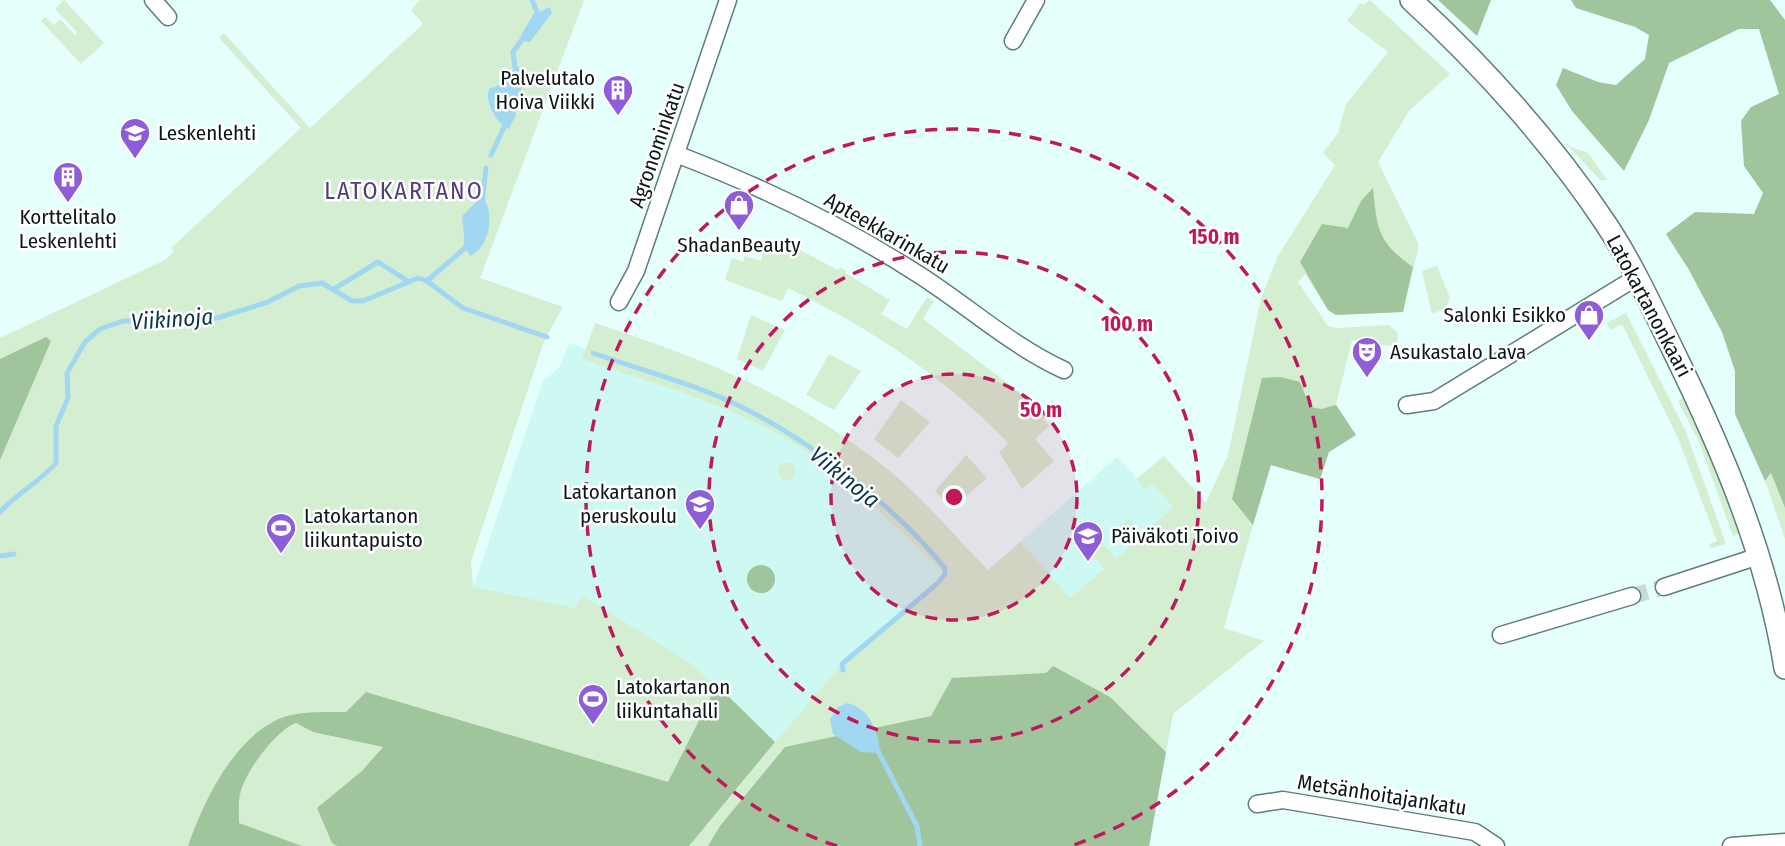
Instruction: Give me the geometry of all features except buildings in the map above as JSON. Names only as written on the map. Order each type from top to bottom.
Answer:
[{"type":"street","points":[[153,0],[168,17]]},
{"type":"street","name":"Agronominkatu","points":[[619,302],[636,271],[728,0]]},
{"type":"street","points":[[1013,41],[1036,0]]},
{"type":"street","name":"Latokartanonkaari","points":[[1411,0],[1517,110],[1605,223],[1637,277],[1712,427],[1742,502],[1759,556],[1785,668]]},
{"type":"street","name":"Apteekkarinkatu","points":[[677,154],[753,184],[877,249],[951,296],[1033,356],[1064,370]]},
{"type":"street","points":[[1407,405],[1434,401],[1637,277]]},
{"type":"street","points":[[1664,586],[1759,556]]},
{"type":"street","points":[[1501,635],[1632,596]]},
{"type":"street","name":"Metsänhoitajankatu","points":[[1257,804],[1283,800],[1475,832],[1496,846]]},
{"type":"street","points":[[1731,846],[1785,842]]},
{"type":"shaded area","points":[[64,0],[104,43],[81,64],[41,21],[45,17],[54,25],[60,19],[75,35],[77,32],[55,9]]},
{"type":"shaded area","points":[[420,0],[584,0],[480,278],[563,307],[544,341],[471,561],[473,587],[575,608],[583,596],[692,664],[775,742],[842,664],[938,583],[945,574],[839,475],[775,432],[721,407],[582,359],[595,323],[712,365],[817,419],[900,480],[988,570],[1021,542],[1070,598],[1104,569],[1092,554],[1103,544],[1116,559],[1133,544],[1119,528],[1129,519],[1143,534],[1173,507],[1153,484],[1145,490],[1137,479],[1164,456],[1206,503],[1228,455],[1261,298],[1278,256],[1335,165],[1323,153],[1338,133],[1346,104],[1388,52],[1347,21],[1360,3],[1363,5],[1370,0],[1450,74],[1409,111],[1378,162],[1419,245],[1403,312],[1336,315],[1328,310],[1305,274],[1298,282],[1328,326],[1338,328],[1389,325],[1397,332],[1398,347],[1352,340],[1336,405],[1356,435],[1329,452],[1320,479],[1270,465],[1224,628],[1264,641],[1173,714],[1149,846],[0,846],[0,338],[165,260],[174,252],[171,248],[301,128],[219,38],[224,33],[310,128],[423,24],[411,10]]},
{"type":"shaded area","points":[[1562,139],[1571,147],[1588,153],[1607,180],[1600,180]]},
{"type":"shaded area","points":[[781,240],[838,270],[840,267],[845,273],[890,300],[881,314],[907,329],[927,297],[934,301],[923,319],[1048,414],[1044,419],[1049,426],[1035,439],[1054,461],[1022,489],[999,452],[1008,443],[958,396],[905,356],[848,320],[788,288],[782,301],[725,280],[732,258],[743,262],[745,256],[761,261],[766,244],[779,247]]},
{"type":"shaded area","points":[[1437,266],[1450,298],[1445,308],[1432,314],[1422,271]]},
{"type":"shaded area","points":[[1626,313],[1686,432],[1726,544],[1711,548],[1709,544],[1717,541],[1678,438],[1622,324],[1610,330],[1607,323]]},
{"type":"shaded area","points":[[751,315],[785,330],[763,371],[737,359]]},
{"type":"shaded area","name":"Latokartanon peruskoulu","points":[[569,343],[707,392],[804,444],[875,498],[945,574],[938,583],[842,664],[775,742],[692,664],[583,597],[576,608],[473,588],[543,381],[560,367]]},
{"type":"shaded area","points":[[829,354],[861,371],[834,410],[806,395]]},
{"type":"shaded area","points":[[1682,398],[1696,419],[1741,533],[1733,536],[1699,442],[1678,401]]},
{"type":"shaded area","points":[[901,400],[930,422],[898,458],[874,439]]},
{"type":"shaded area","points":[[966,455],[987,478],[952,509],[935,491]]},
{"type":"shaded area","name":"Päiväkoti Toivo","points":[[1164,456],[1206,504],[1137,656],[988,570],[1117,457],[1137,478]]},
{"type":"shaded area","points":[[787,462],[793,465],[796,471],[793,477],[787,480],[781,477],[778,471],[781,465]]},
{"type":"shaded area","points":[[1771,473],[1785,508],[1785,539],[1765,481]]},
{"type":"green space","points":[[1438,0],[1491,0],[1477,36]]},
{"type":"green space","points":[[1571,0],[1770,0],[1785,20],[1785,508],[1771,473],[1765,481],[1735,414],[1735,371],[1722,332],[1689,270],[1666,234],[1695,212],[1754,214],[1763,193],[1744,166],[1741,121],[1751,107],[1779,94],[1759,29],[1739,29],[1669,63],[1649,120],[1624,171],[1572,111],[1556,85],[1563,68],[1598,82],[1616,85],[1645,59],[1649,35],[1635,27],[1576,8]]},
{"type":"green space","points":[[1373,188],[1381,233],[1392,250],[1413,267],[1403,312],[1336,315],[1328,310],[1300,262],[1322,224],[1348,228],[1361,201]]},
{"type":"green space","points":[[46,337],[51,341],[0,460],[0,359]]},
{"type":"green space","points":[[1281,377],[1300,382],[1310,407],[1321,409],[1336,405],[1356,435],[1329,452],[1320,479],[1271,465],[1253,525],[1232,499],[1262,378]]},
{"type":"green space","points":[[761,565],[771,569],[775,579],[771,589],[761,593],[751,589],[747,579],[751,569]]},
{"type":"green space","points":[[1053,666],[1110,697],[1166,752],[1149,846],[708,846],[720,826],[785,747],[931,716],[952,678],[1046,673]]},
{"type":"green space","points":[[717,685],[775,742],[689,846],[337,846],[332,843],[317,808],[362,771],[383,747],[313,732],[296,723],[271,743],[247,776],[239,798],[239,823],[302,846],[188,846],[213,789],[237,752],[269,724],[287,716],[346,712],[366,692],[668,782]]},
{"type":"water","points":[[550,7],[552,13],[530,42],[523,41],[521,35],[533,15]]},
{"type":"water","points":[[516,64],[522,74],[523,84],[514,104],[516,115],[509,129],[493,112],[488,94],[489,89],[506,82]]},
{"type":"water","points":[[479,199],[484,199],[487,206],[488,230],[482,246],[470,256],[465,248],[462,216]]},
{"type":"water","points":[[847,703],[855,705],[867,715],[878,737],[880,753],[861,752],[833,734],[830,719],[838,707]]},
{"type":"waterway","points":[[532,0],[537,12],[535,16]]},
{"type":"waterway","points":[[515,68],[513,52],[526,34]]},
{"type":"waterway","points":[[491,155],[506,123]]},
{"type":"waterway","points":[[482,204],[486,168]]},
{"type":"waterway","points":[[427,281],[465,248],[467,242]]},
{"type":"waterway","name":"Viikinoja","points":[[334,289],[378,262],[408,281]]},
{"type":"waterway","name":"Viikinoja","points":[[0,512],[56,463],[56,426],[68,398],[67,373],[85,342],[100,329],[123,321],[217,318],[268,302],[299,286],[322,283],[352,301],[363,301],[418,278],[427,281],[463,308],[547,337]]},
{"type":"waterway","name":"Viikinoja","points":[[593,353],[738,405],[803,443],[866,489],[895,515],[945,568],[945,574],[938,583],[842,664],[843,670]]},
{"type":"waterway","points":[[0,556],[14,554]]},
{"type":"waterway","name":"Viikinoja","points":[[876,747],[917,826],[920,846]]},
{"type":"tunnel","points":[[1632,596],[1664,587]]},
{"type":"place","name":"Palvelutalo Hoiva Viikki","points":[[618,117]]},
{"type":"place","name":"Leskenlehti","points":[[135,160]]},
{"type":"place","name":"Korttelitalo Leskenlehti","points":[[68,204]]},
{"type":"place","name":"ShadanBeauty","points":[[739,232]]},
{"type":"place","name":"Salonki Esikko","points":[[1589,342]]},
{"type":"place","name":"Asukastalo Lava","points":[[1367,379]]},
{"type":"place","name":"Latokartanon peruskoulu","points":[[700,531]]},
{"type":"place","name":"Latokartanon liikuntapuisto","points":[[281,555]]},
{"type":"place","name":"Päiväkoti Toivo","points":[[1088,563]]},
{"type":"place","name":"Latokartanon liikuntahalli","points":[[593,726]]},
{"type":"district","name":"LATOKARTANO","points":[[404,191]]}]
